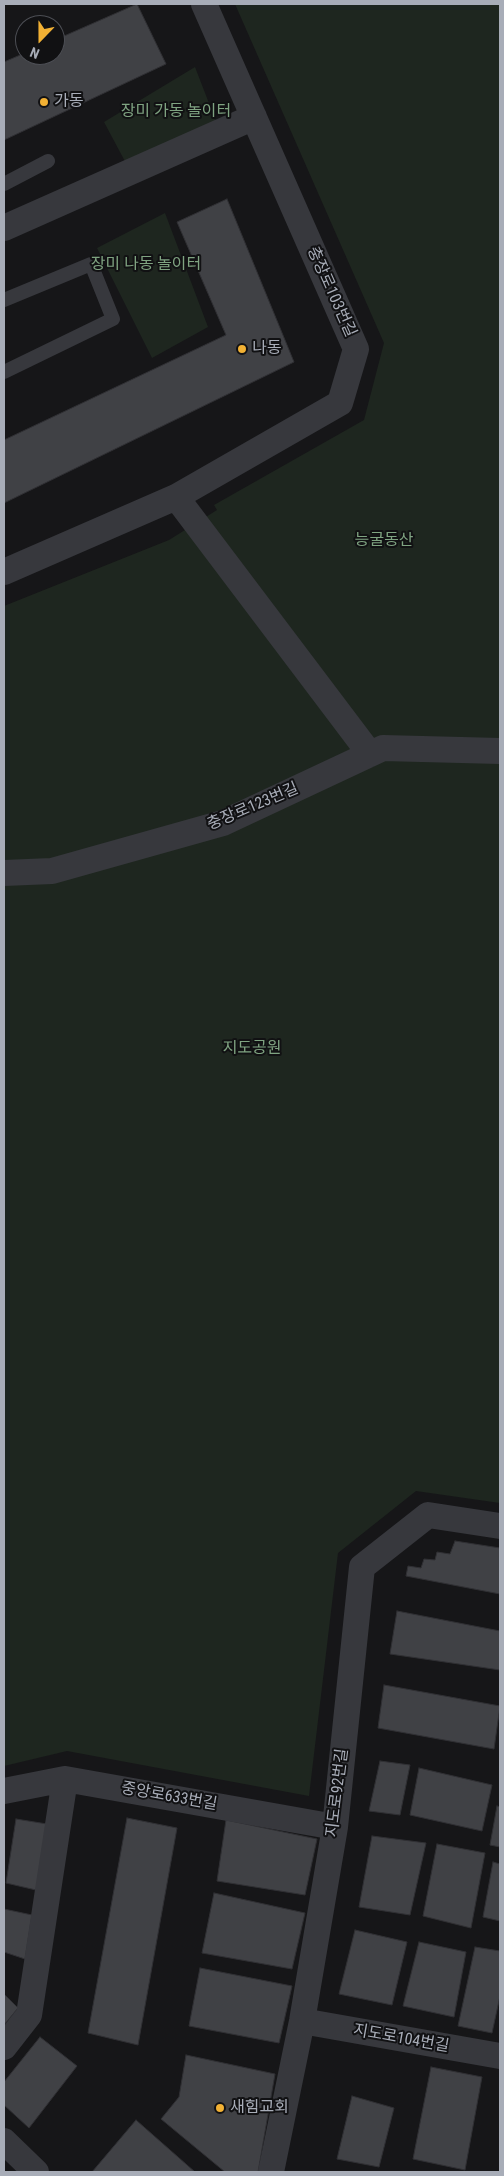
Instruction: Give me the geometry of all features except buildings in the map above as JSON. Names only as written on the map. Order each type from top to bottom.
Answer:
[{"type":"street","name":"충장로103번길","points":[[4,572],[176,497],[340,403],[356,349],[204,4]]},
{"type":"street","points":[[4,228],[254,117]]},
{"type":"street","points":[[176,497],[370,754]]},
{"type":"street","name":"충장로123번길","points":[[4,873],[52,871],[223,823],[383,748],[500,751]]},
{"type":"street","name":"지도로92번길","points":[[271,2172],[302,2021],[335,1827],[362,1567],[428,1515],[500,1526]]},
{"type":"street","points":[[4,2047],[29,2015],[65,1779]]},
{"type":"street","name":"중앙로633번길","points":[[4,1791],[65,1779],[335,1827]]},
{"type":"street","name":"지도로104번길","points":[[302,2021],[500,2056]]},
{"type":"street","points":[[4,2141],[36,2172]]},
{"type":"lane","points":[[4,184],[48,161]]},
{"type":"lane","points":[[4,300],[91,264],[113,319],[4,372]]},
{"type":"green space","name":"지도공원","points":[[235,4],[500,4],[500,1503],[416,1491],[338,1553],[309,1796],[67,1751],[4,1766],[4,606],[169,540],[217,510],[214,505],[364,420],[384,343]]},
{"type":"green space","name":"장미 가동 놀이터","points":[[195,67],[217,124],[128,167],[104,122]]},
{"type":"green space","name":"장미 나동 놀이터","points":[[165,213],[208,327],[152,358],[97,248]]},
{"type":"place","name":"가동","points":[[44,102]]},
{"type":"place","name":"나동","points":[[242,349]]},
{"type":"place","name":"새힘교회","points":[[220,2108]]},
{"type":"park label","name":"능굴동산","points":[[384,541]]}]
